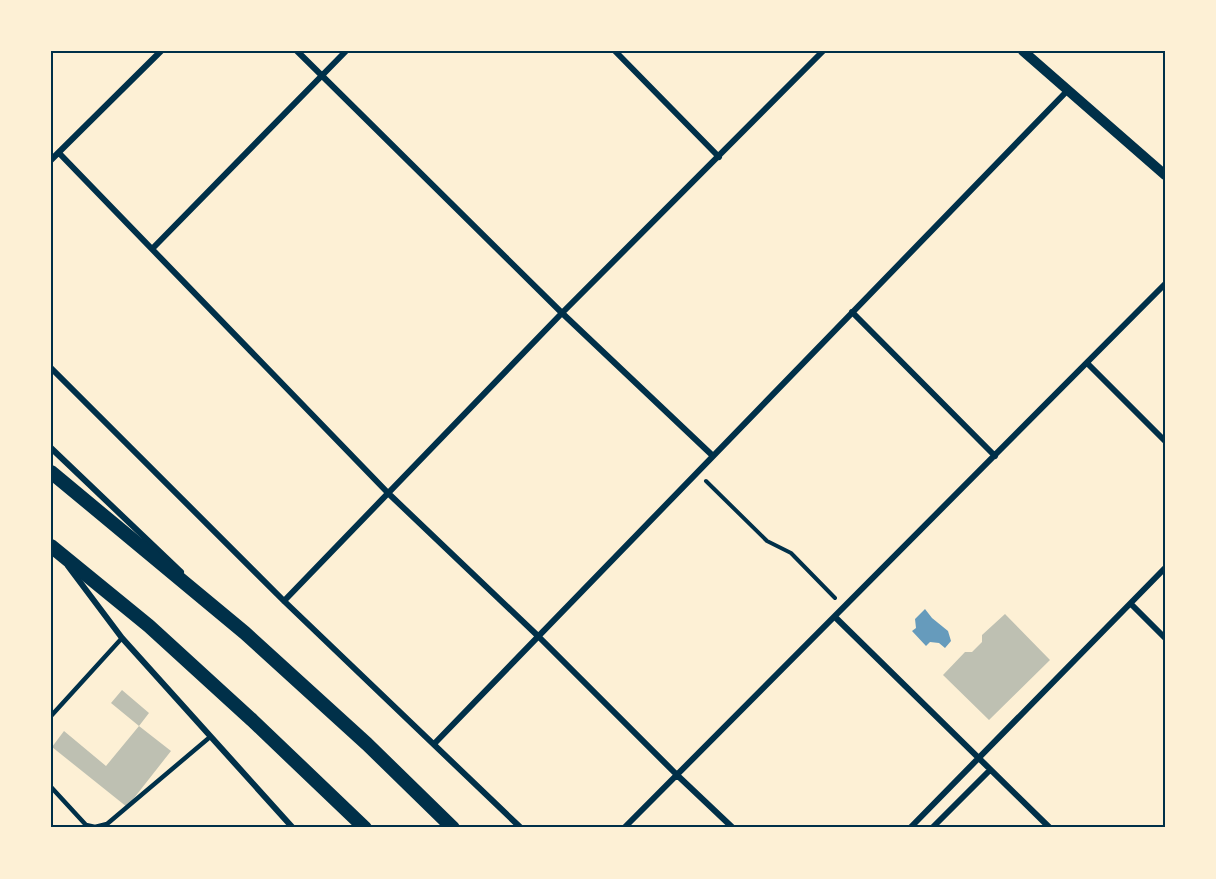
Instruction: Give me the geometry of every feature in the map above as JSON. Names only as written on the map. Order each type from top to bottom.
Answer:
[{"type":"main road","points":[[51,472],[245,633],[367,744],[453,828]]},
{"type":"main road","points":[[55,550],[149,626],[365,828]]},
{"type":"street","points":[[51,160],[161,51]]},
{"type":"street","points":[[297,51],[562,313],[713,456]]},
{"type":"street","points":[[153,248],[346,51]]},
{"type":"street","points":[[615,51],[719,157]]},
{"type":"street","points":[[284,601],[562,313],[823,51]]},
{"type":"street","points":[[1023,51],[1165,175]]},
{"type":"street","points":[[434,744],[1069,90]]},
{"type":"street","points":[[59,153],[389,494],[538,636],[733,828]]},
{"type":"street","points":[[624,828],[1165,284]]},
{"type":"street","points":[[852,312],[995,456]]},
{"type":"street","points":[[1087,363],[1165,441]]},
{"type":"street","points":[[51,368],[284,601],[521,828]]},
{"type":"street","points":[[51,448],[245,633]]},
{"type":"street","points":[[55,550],[122,638],[293,828]]},
{"type":"street","points":[[910,828],[1165,568]]},
{"type":"street","points":[[1131,604],[1165,638]]},
{"type":"street","points":[[835,617],[1050,828]]},
{"type":"street","points":[[932,828],[990,770]]},
{"type":"lane","points":[[51,716],[122,638]]},
{"type":"lane","points":[[51,787],[86,825],[100,827],[107,824],[210,737]]},
{"type":"path","points":[[697,472],[767,541],[791,553],[845,607]]},
{"type":"water","points":[[925,609],[948,631],[951,641],[945,648],[939,643],[930,642],[926,646],[912,631],[916,628],[915,619]]},
{"type":"building","points":[[1005,614],[1050,660],[989,720],[943,675],[965,652],[972,652],[982,642],[982,635]]},
{"type":"building","points":[[122,690],[149,713],[139,726],[111,703]]},
{"type":"building","points":[[139,726],[171,751],[127,807],[52,747],[64,731],[106,766]]}]
